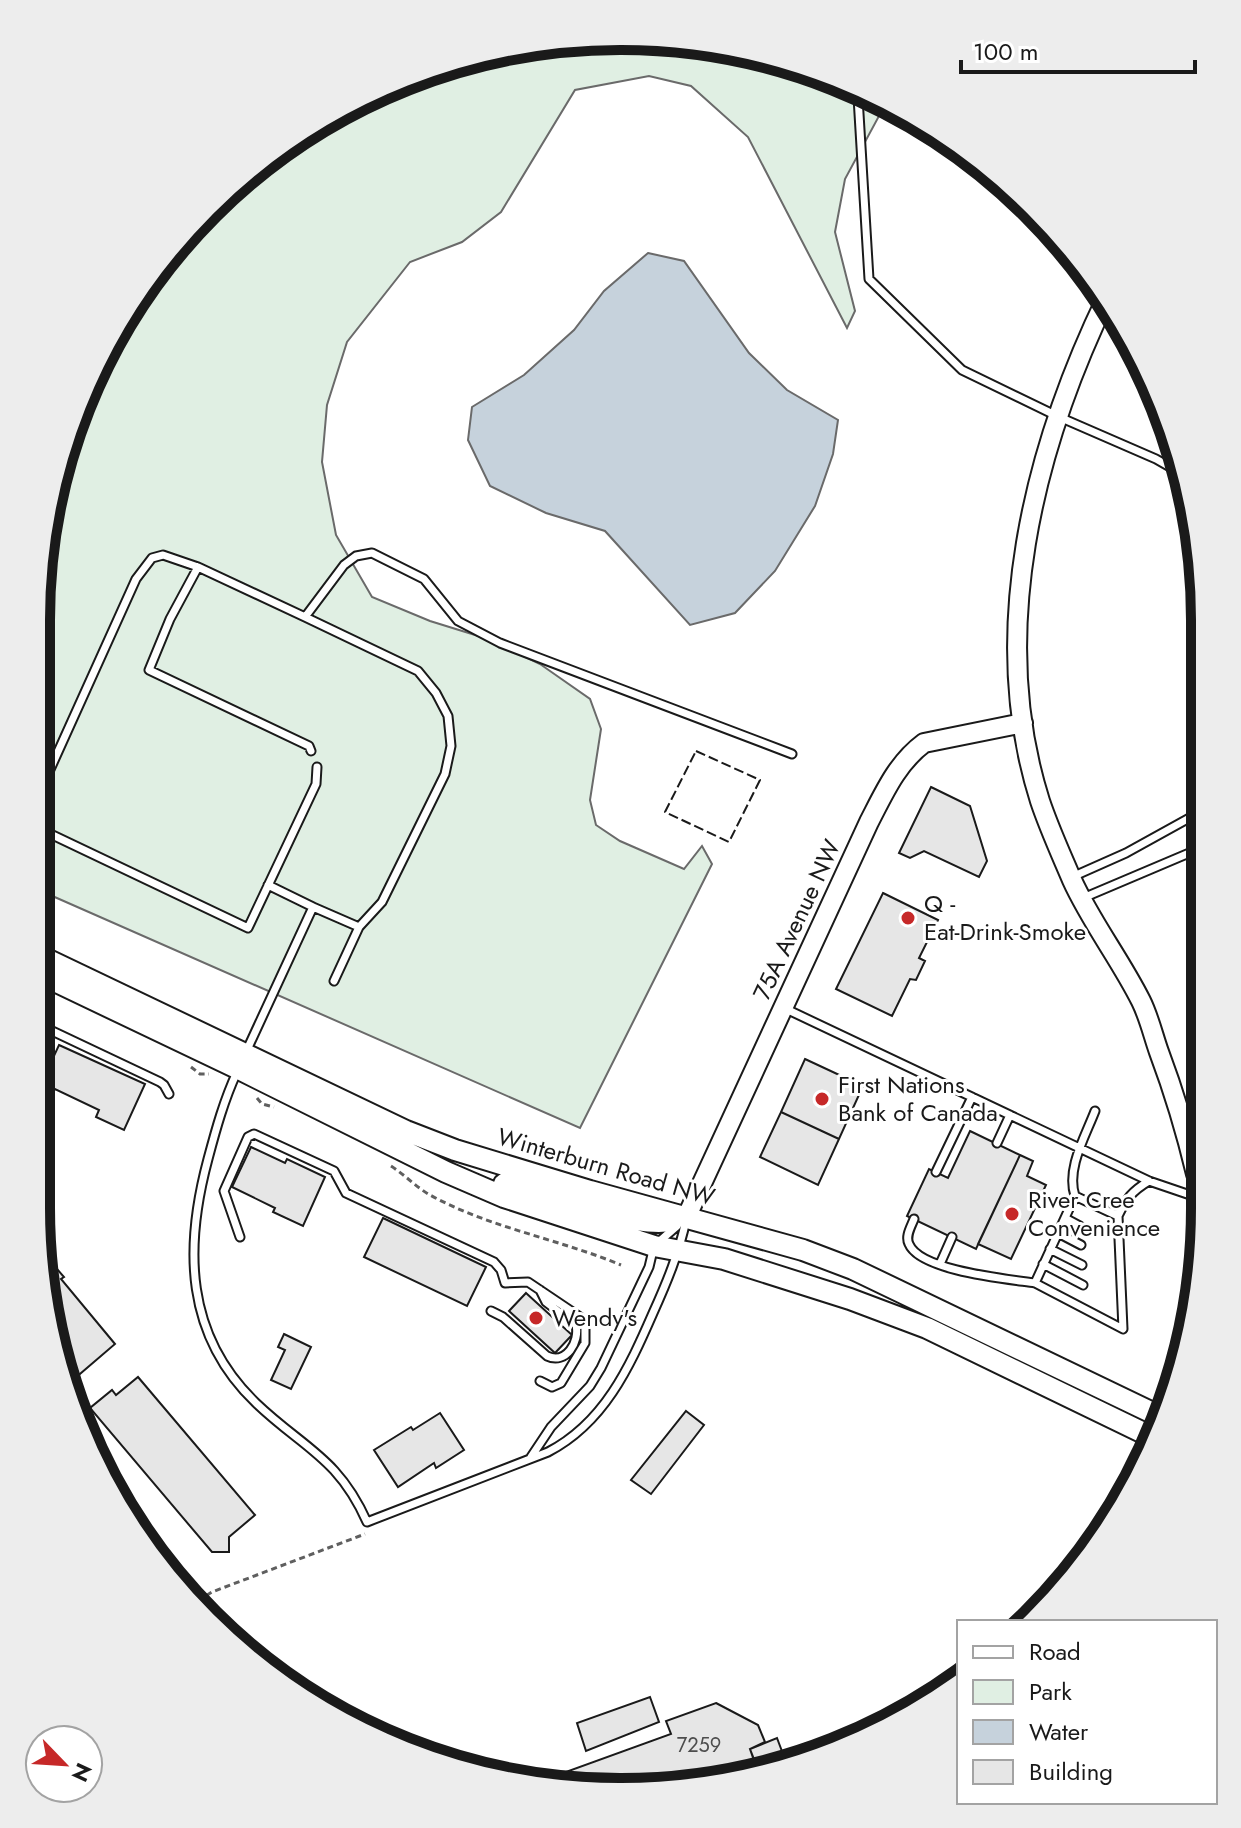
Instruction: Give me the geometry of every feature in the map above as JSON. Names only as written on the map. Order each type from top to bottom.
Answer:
[{"type":"main road","name":"Winterburn Road NW","points":[[50,961],[446,1172],[504,1197],[654,1246],[724,1259],[792,1279],[927,1328],[1145,1433]]},
{"type":"main road","name":"Winterburn Road NW","points":[[50,978],[455,1150],[803,1250],[853,1269],[1153,1413]]},
{"type":"main road","points":[[446,1172],[498,1182],[625,1218],[659,1224],[686,1218]]},
{"type":"street","points":[[1100,313],[1057,416],[1022,556],[1018,612],[1023,723],[1040,801],[1081,899],[1141,1002],[1181,1112],[1191,1153]]},
{"type":"street","name":"75A Avenue NW","points":[[686,1218],[869,822],[894,775],[924,743],[1023,723]]},
{"type":"lane","points":[[858,102],[869,279],[962,370],[1170,467]]},
{"type":"lane","points":[[305,617],[344,565],[356,556],[372,553],[424,579],[458,621],[500,643],[792,754]]},
{"type":"lane","points":[[50,769],[136,579],[152,558],[163,555],[198,567],[418,671],[436,693],[448,716],[451,746],[445,774],[382,902],[359,927],[334,981]]},
{"type":"lane","points":[[198,567],[170,619],[149,670],[309,746],[311,751]]},
{"type":"lane","points":[[50,834],[248,928],[316,784],[317,767]]},
{"type":"lane","points":[[1071,877],[1126,853],[1191,817]]},
{"type":"lane","points":[[1081,899],[1191,852]]},
{"type":"lane","points":[[268,885],[359,927]]},
{"type":"lane","points":[[313,907],[218,1119],[193,1224],[192,1258],[198,1301],[205,1321],[214,1344],[234,1377],[263,1409],[334,1468],[355,1496],[367,1522],[564,1444],[595,1417],[610,1397],[640,1343],[680,1250],[686,1218]]},
{"type":"lane","points":[[783,1008],[1149,1181],[1191,1195]]},
{"type":"lane","points":[[50,1030],[164,1085],[169,1094]]},
{"type":"lane","points":[[936,1172],[972,1097]]},
{"type":"lane","points":[[1035,1283],[1075,1196],[1071,1183],[1080,1148],[1095,1111]]},
{"type":"lane","points":[[997,1143],[1010,1115]]},
{"type":"lane","points":[[240,1237],[224,1191],[248,1137],[254,1134],[334,1171],[346,1193],[494,1262],[501,1270],[505,1283],[528,1282],[580,1317],[587,1332],[585,1343],[561,1383],[552,1387],[540,1381]]},
{"type":"lane","points":[[914,1219],[907,1238],[915,1252],[958,1272],[1035,1283],[1123,1329],[1117,1263],[1118,1216],[1134,1189],[1149,1181]]},
{"type":"lane","points":[[1075,1196],[1118,1216]]},
{"type":"lane","points":[[531,1457],[551,1427],[578,1401],[601,1368],[649,1267],[654,1246],[686,1218]]},
{"type":"lane","points":[[1065,1218],[1080,1226]]},
{"type":"lane","points":[[1058,1233],[1081,1245]]},
{"type":"lane","points":[[940,1264],[952,1237]]},
{"type":"lane","points":[[1050,1249],[1082,1265]]},
{"type":"lane","points":[[1043,1264],[1083,1285]]},
{"type":"lane","points":[[491,1311],[503,1317],[547,1356],[553,1359],[562,1357],[569,1353],[578,1330],[576,1325],[546,1302],[539,1290]]},
{"type":"path","points":[[204,1597],[371,1532]]},
{"type":"green space","points":[[583,51],[658,51],[768,69],[839,93],[881,113],[845,179],[835,232],[855,311],[847,328],[748,137],[691,86],[649,76],[575,90],[501,212],[462,242],[410,262],[347,342],[327,405],[322,462],[336,535],[372,597],[430,621],[488,639],[540,664],[590,699],[601,729],[590,800],[596,825],[620,841],[684,869],[702,846],[712,864],[580,1128],[50,895],[51,583],[69,473],[93,402],[109,368],[126,335],[168,273],[217,217],[244,192],[273,168],[335,126],[402,93],[437,80],[473,69],[546,55]]},
{"type":"water","points":[[648,253],[684,261],[749,353],[787,390],[838,420],[833,454],[815,506],[775,571],[735,613],[690,625],[605,531],[546,513],[490,486],[468,440],[472,407],[524,375],[574,330],[604,291]]},
{"type":"building","points":[[931,787],[970,806],[987,861],[979,877],[924,851],[910,858],[899,853]]},
{"type":"building","points":[[883,893],[938,920],[919,958],[925,961],[916,980],[910,979],[892,1016],[836,989]]},
{"type":"building","points":[[59,1045],[145,1084],[124,1130],[96,1117],[99,1110],[55,1089],[50,1093],[50,1064]]},
{"type":"building","name":"First Nations Bank of Canada","points":[[805,1059],[863,1086],[839,1139],[781,1112]]},
{"type":"building","points":[[781,1112],[839,1139],[818,1185],[760,1157]]},
{"type":"building","points":[[970,1131],[1020,1155],[976,1249],[907,1216],[929,1169],[948,1178]]},
{"type":"building","points":[[251,1147],[285,1163],[287,1159],[325,1177],[303,1226],[232,1187]]},
{"type":"building","name":"River Cree Convenience","points":[[1020,1155],[1033,1161],[1027,1176],[1046,1185],[1011,1259],[978,1244]]},
{"type":"building","points":[[383,1218],[486,1267],[467,1306],[364,1257]]},
{"type":"building","points":[[53,1265],[64,1277],[61,1279],[115,1344],[76,1377],[61,1319]]},
{"type":"building","name":"Wendy's","points":[[526,1293],[572,1335],[555,1353],[509,1311]]},
{"type":"building","points":[[284,1334],[311,1347],[291,1389],[271,1380],[285,1350],[278,1347]]},
{"type":"building","points":[[138,1377],[255,1515],[229,1537],[229,1552],[212,1552],[90,1408],[112,1390],[116,1395]]},
{"type":"building","points":[[686,1411],[704,1425],[651,1494],[631,1480]]},
{"type":"building","points":[[440,1413],[464,1450],[436,1468],[434,1463],[398,1487],[374,1450]]},
{"type":"building","points":[[650,1697],[659,1722],[586,1751],[577,1723]]},
{"type":"building","points":[[716,1703],[758,1725],[765,1742],[750,1749],[755,1762],[695,1773],[620,1778],[559,1774],[671,1734],[666,1721]]},
{"type":"building","points":[[777,1738],[783,1754],[755,1762],[750,1749]]},
{"type":"fence","points":[[696,751],[760,780],[729,842],[665,812],[696,751]]},
{"type":"place","name":"Q - Eat-Drink-Smoke","points":[[908,918]]},
{"type":"place","name":"First Nations Bank of Canada","points":[[822,1099]]},
{"type":"place","name":"River Cree Convenience","points":[[1012,1214]]},
{"type":"place","name":"Wendy's","points":[[536,1318]]}]
